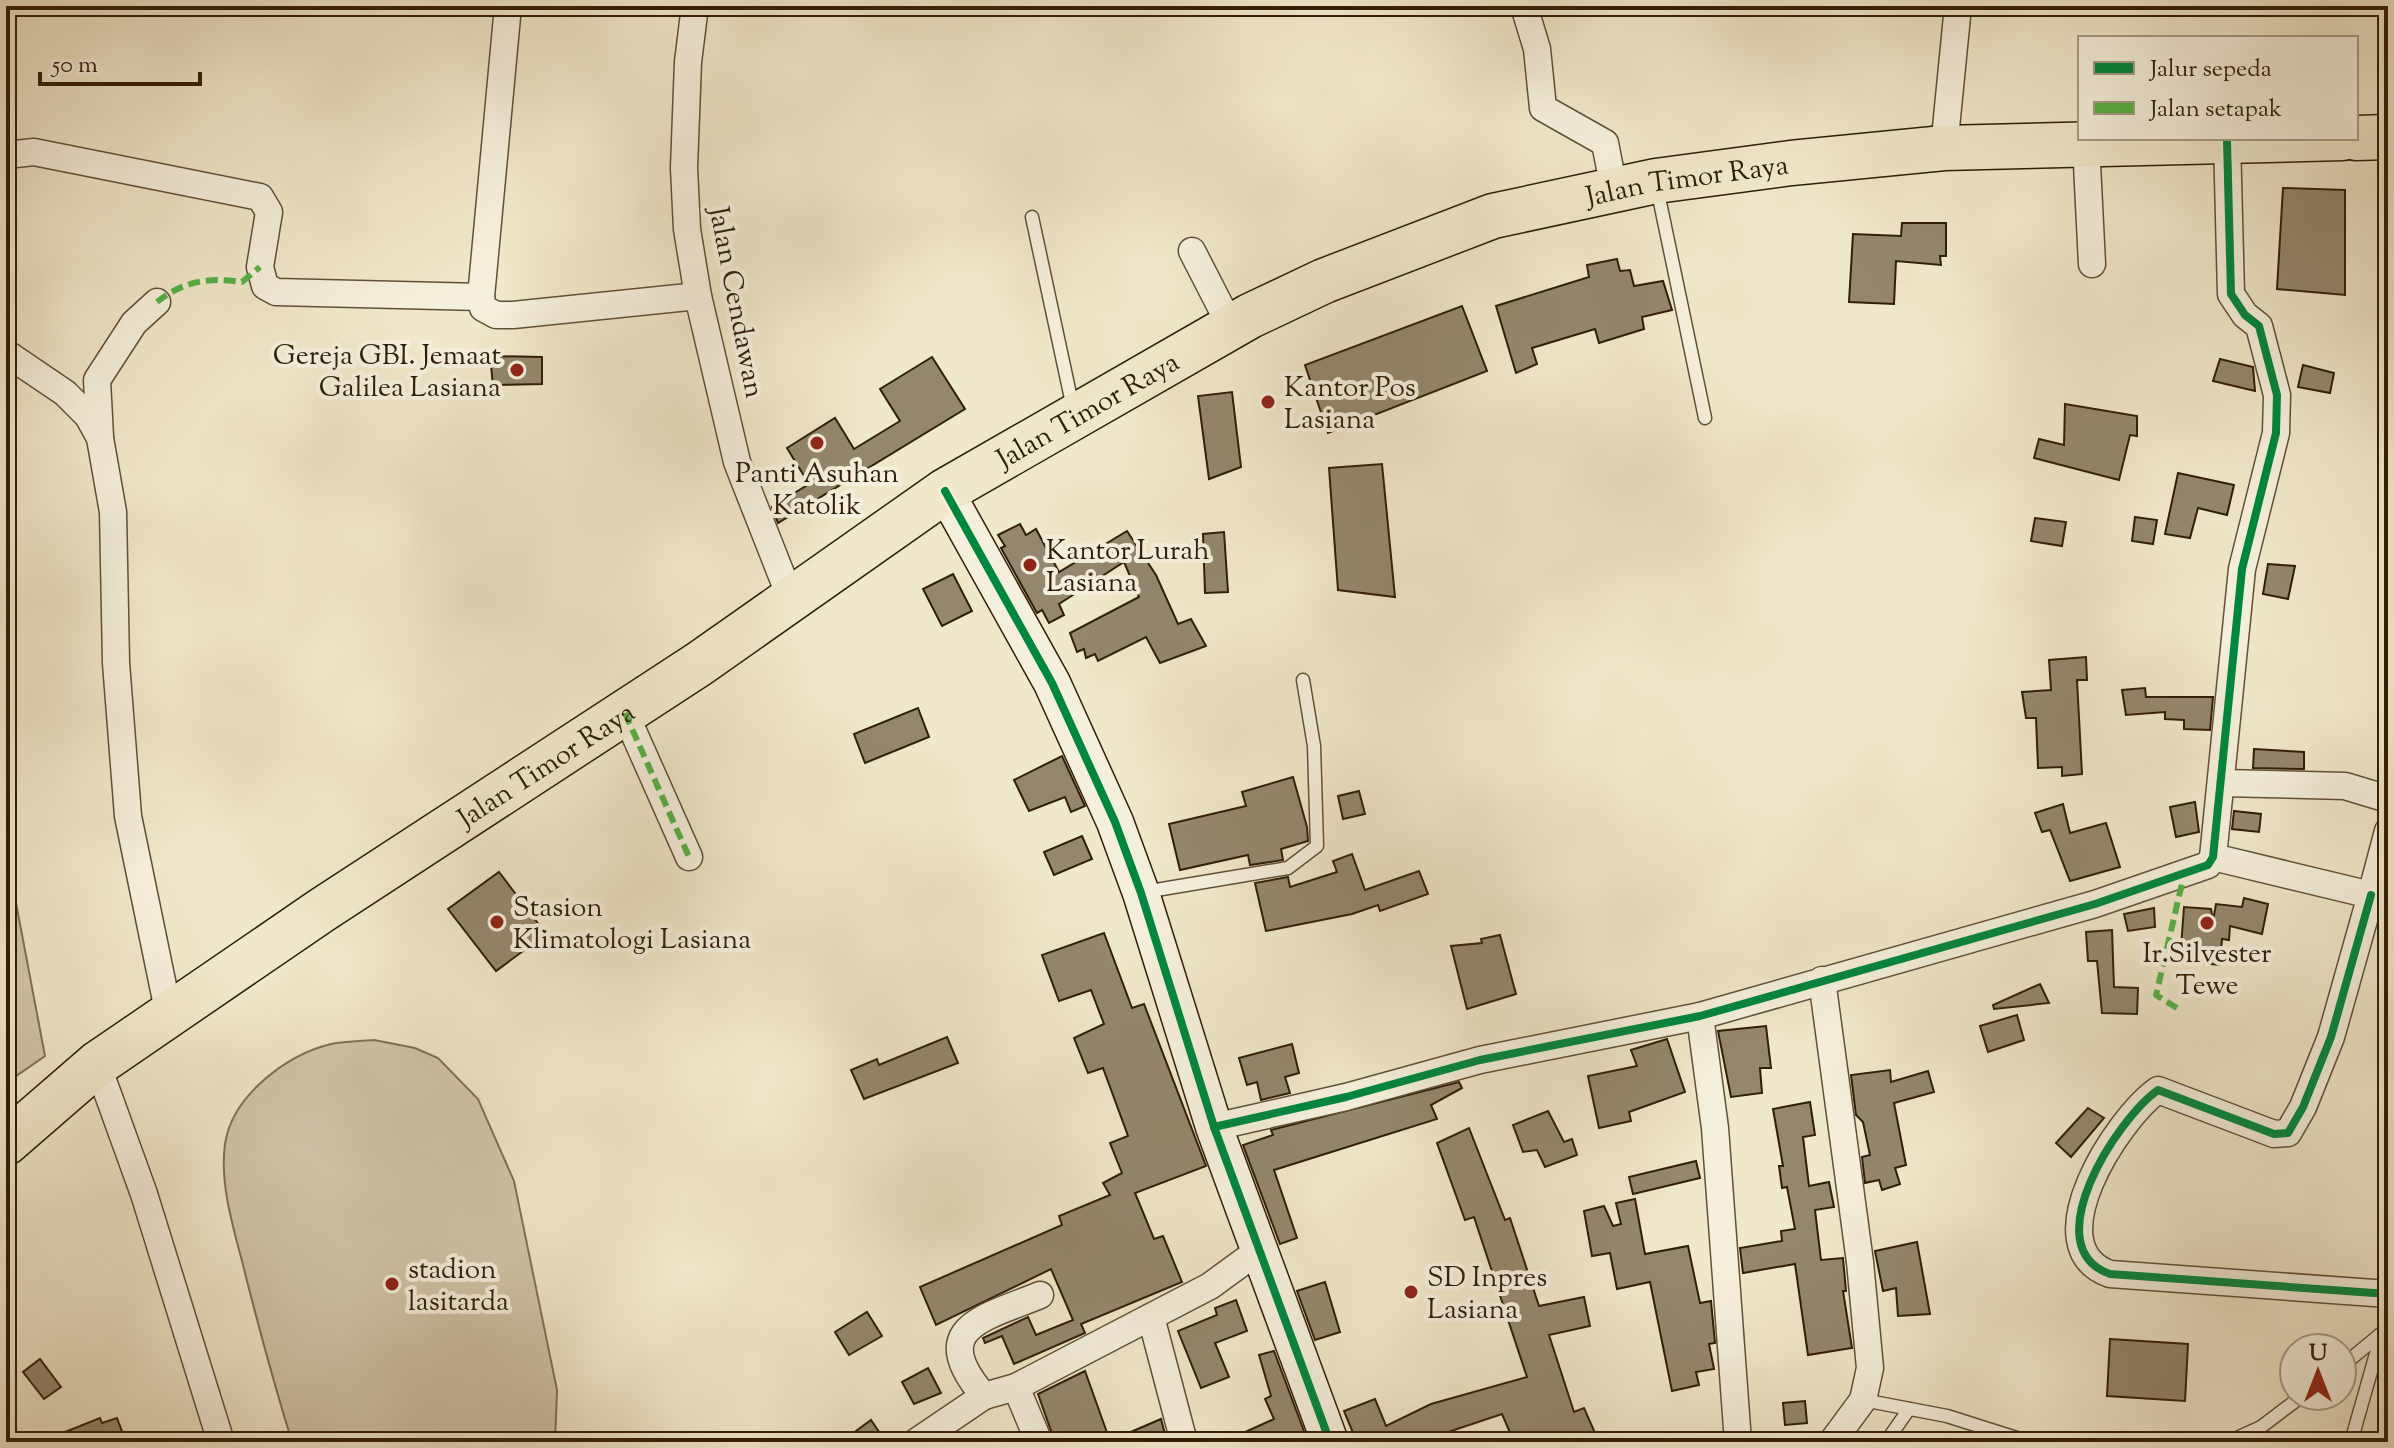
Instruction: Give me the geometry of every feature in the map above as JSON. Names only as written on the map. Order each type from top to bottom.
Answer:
[{"type":"highway","points":[[2358,138],[2388,137]]},
{"type":"highway","name":"Jalan Timor Raya","points":[[6,1143],[97,1064],[322,910],[625,713],[945,491],[1231,327],[1324,281],[1493,216],[1635,185],[1791,163],[1944,148],[2227,140]]},
{"type":"street","points":[[508,6],[481,297],[483,308],[488,312],[513,315],[698,296]]},
{"type":"street","name":"Jalan Cendawan","points":[[695,6],[688,62],[684,168],[687,229],[698,296],[737,462],[791,599]]},
{"type":"street","points":[[1524,6],[1537,49],[1543,108],[1605,143],[1635,185]]},
{"type":"street","points":[[1944,148],[1958,6]]},
{"type":"street","points":[[1214,1127],[1346,1097],[1480,1060],[1700,1016],[2095,904],[2202,869],[2213,857],[2242,569],[2276,433],[2277,395],[2259,326],[2245,315],[2231,294],[2227,140]]},
{"type":"street","points":[[2086,144],[2092,264]]},
{"type":"street","points":[[6,155],[34,152],[260,197],[269,212],[260,267],[265,286],[276,292],[481,297]]},
{"type":"street","points":[[1192,251],[1231,327]]},
{"type":"street","points":[[157,302],[134,323],[97,380],[100,438],[113,512],[116,663],[128,816],[169,1015]]},
{"type":"street","points":[[6,353],[65,393],[88,416],[100,438]]},
{"type":"street","points":[[945,491],[1052,683],[1115,822],[1141,893],[1214,1127],[1330,1442]]},
{"type":"street","points":[[625,713],[689,857]]},
{"type":"street","points":[[2222,783],[2345,786],[2388,799]]},
{"type":"street","points":[[2388,831],[2331,1037],[2303,1107],[2288,1133],[2274,1134],[2158,1090],[2125,1126],[2087,1182],[2081,1236],[2088,1261],[2110,1274],[2388,1294]]},
{"type":"street","points":[[2213,857],[2371,895]]},
{"type":"street","points":[[1822,980],[1870,1368],[1863,1400],[1832,1442]]},
{"type":"street","points":[[1700,1016],[1715,1128],[1738,1442]]},
{"type":"street","points":[[97,1064],[144,1194],[221,1442]]},
{"type":"street","points":[[916,1442],[984,1396],[1016,1387],[1210,1286],[1258,1251]]},
{"type":"street","points":[[984,1396],[962,1361],[960,1336],[973,1324],[1040,1295]]},
{"type":"street","points":[[1151,1317],[1184,1442]]},
{"type":"street","points":[[1016,1387],[1039,1442]]},
{"type":"lane","points":[[1635,185],[1705,418]]},
{"type":"lane","points":[[1032,217],[1074,415]]},
{"type":"lane","points":[[1141,893],[1288,868],[1317,846],[1314,746],[1303,680]]},
{"type":"lane","points":[[2358,1353],[2384,1332]]},
{"type":"lane","points":[[2351,1442],[2384,1332]]},
{"type":"lane","points":[[1863,1400],[1947,1416],[2029,1442]]},
{"type":"lane","points":[[1886,1442],[1909,1409]]},
{"type":"lane","points":[[2228,1442],[2261,1427],[2281,1412]]},
{"type":"shaded area","points":[[6,850],[45,1056],[6,1083]]},
{"type":"shaded area","name":"stadion lasitarda","points":[[374,1040],[415,1048],[438,1058],[478,1099],[514,1181],[557,1390],[555,1442],[292,1442],[230,1211],[224,1177],[225,1144],[238,1110],[264,1080],[280,1068],[314,1049],[331,1044]]},
{"type":"building","points":[[2283,188],[2345,190],[2345,295],[2277,289]]},
{"type":"building","points":[[1902,223],[1946,223],[1946,256],[1940,256],[1941,265],[1896,261],[1894,304],[1849,302],[1853,234],[1901,236]]},
{"type":"building","points":[[1617,259],[1620,271],[1630,270],[1634,286],[1663,281],[1672,310],[1642,317],[1644,329],[1599,343],[1595,329],[1532,348],[1537,364],[1516,373],[1496,306],[1589,277],[1587,265]]},
{"type":"building","points":[[1462,306],[1487,371],[1328,433],[1305,365]]},
{"type":"building","name":"Gereja GBI. Jemaat Galilea Lasiana","points":[[490,356],[542,357],[542,384],[493,385]]},
{"type":"building","name":"Panti Asuhan Katolik","points":[[932,357],[965,409],[778,523],[772,507],[809,484],[787,448],[835,418],[854,449],[900,421],[880,389]]},
{"type":"building","points":[[2220,359],[2253,367],[2255,391],[2213,381]]},
{"type":"building","points":[[2303,365],[2334,373],[2330,393],[2298,387]]},
{"type":"building","points":[[1232,392],[1241,467],[1209,479],[1198,396]]},
{"type":"building","points":[[2065,404],[2137,416],[2137,436],[2130,435],[2119,480],[2034,458],[2039,439],[2064,445]]},
{"type":"building","points":[[1382,464],[1395,597],[1338,590],[1329,468]]},
{"type":"building","points":[[2178,473],[2234,485],[2227,515],[2198,508],[2190,538],[2165,534]]},
{"type":"building","points":[[2135,517],[2157,520],[2153,544],[2132,541]]},
{"type":"building","points":[[2035,518],[2066,522],[2062,546],[2031,541]]},
{"type":"building","points":[[1020,524],[1026,535],[1036,529],[1059,572],[1127,531],[1156,575],[1178,624],[1191,619],[1206,646],[1160,663],[1146,637],[1098,661],[1095,654],[1086,658],[1084,649],[1077,652],[1070,633],[1139,597],[1124,562],[1059,604],[1064,615],[1049,623],[1042,610],[1037,613],[1001,548],[1005,546],[998,535]]},
{"type":"building","points":[[1224,532],[1228,592],[1205,593],[1203,534]]},
{"type":"building","points":[[2268,564],[2295,566],[2288,599],[2263,594]]},
{"type":"building","points":[[953,574],[972,611],[942,626],[923,589]]},
{"type":"building","points":[[2086,657],[2087,680],[2077,680],[2082,774],[2062,776],[2062,767],[2038,768],[2036,718],[2026,718],[2022,692],[2051,690],[2049,660]]},
{"type":"building","points":[[2145,688],[2146,697],[2213,697],[2210,730],[2184,729],[2184,720],[2165,719],[2165,712],[2126,715],[2122,690]]},
{"type":"building","points":[[918,708],[929,737],[865,763],[854,734]]},
{"type":"building","points":[[2254,749],[2304,752],[2304,769],[2253,768]]},
{"type":"building","points":[[1062,756],[1085,806],[1071,812],[1065,797],[1029,811],[1014,780]]},
{"type":"building","points":[[1293,777],[1308,841],[1281,849],[1283,860],[1250,865],[1248,855],[1180,870],[1169,824],[1246,806],[1242,792]]},
{"type":"building","points":[[1359,791],[1365,814],[1343,819],[1338,796]]},
{"type":"building","points":[[2195,802],[2199,832],[2176,837],[2170,807]]},
{"type":"building","points":[[2063,804],[2070,833],[2106,823],[2120,867],[2070,881],[2050,830],[2042,832],[2035,813]]},
{"type":"building","points":[[2234,811],[2261,814],[2259,832],[2232,829]]},
{"type":"building","points":[[1082,836],[1092,859],[1054,875],[1044,852]]},
{"type":"building","points":[[1352,854],[1365,890],[1419,871],[1428,894],[1380,911],[1378,905],[1352,914],[1266,931],[1255,883],[1288,877],[1290,887],[1337,872],[1333,861]]},
{"type":"building","name":"Stasion Klimatologi Lasiana","points":[[499,872],[546,934],[496,971],[448,909]]},
{"type":"building","name":"Ir.Silvester Tewe","points":[[2244,898],[2268,904],[2262,934],[2230,926],[2229,940],[2222,939],[2220,965],[2180,961],[2184,907],[2211,909],[2213,921],[2216,904],[2242,907]]},
{"type":"building","points":[[2154,908],[2155,927],[2128,931],[2124,914]]},
{"type":"building","points":[[2112,930],[2114,987],[2138,988],[2137,1014],[2102,1013],[2097,961],[2088,961],[2086,932]]},
{"type":"building","points":[[1104,933],[1132,1008],[1144,1004],[1206,1166],[1135,1193],[1154,1239],[1163,1236],[1182,1282],[1081,1324],[1085,1333],[1014,1364],[1002,1336],[985,1343],[983,1338],[1028,1317],[1036,1335],[1073,1320],[1051,1269],[936,1325],[920,1287],[1062,1225],[1059,1216],[1110,1195],[1103,1183],[1122,1173],[1110,1143],[1128,1136],[1103,1068],[1088,1073],[1074,1038],[1104,1024],[1091,990],[1059,1001],[1042,955]]},
{"type":"building","points":[[1500,935],[1516,994],[1467,1009],[1451,946],[1482,943],[1481,939]]},
{"type":"building","points":[[2040,984],[2049,1003],[1994,1009],[1993,1005]]},
{"type":"building","points":[[2017,1015],[2024,1040],[1988,1052],[1980,1026]]},
{"type":"building","points":[[1766,1026],[1771,1068],[1760,1068],[1762,1093],[1731,1097],[1718,1031]]},
{"type":"building","points":[[947,1037],[958,1063],[864,1099],[851,1070],[877,1059],[879,1065]]},
{"type":"building","points":[[1667,1039],[1685,1092],[1629,1112],[1631,1121],[1599,1128],[1588,1076],[1637,1066],[1631,1050]]},
{"type":"building","points":[[1292,1044],[1299,1073],[1285,1077],[1290,1093],[1261,1100],[1257,1082],[1247,1085],[1239,1058]]},
{"type":"building","points":[[1890,1070],[1891,1082],[1928,1071],[1934,1092],[1894,1103],[1906,1165],[1895,1168],[1900,1184],[1882,1190],[1879,1180],[1865,1183],[1862,1157],[1870,1155],[1863,1122],[1856,1115],[1851,1075]]},
{"type":"building","points":[[1459,1082],[1462,1088],[1431,1105],[1437,1119],[1274,1170],[1297,1238],[1280,1244],[1243,1145],[1273,1135],[1271,1130]]},
{"type":"building","points":[[1810,1102],[1815,1135],[1803,1137],[1809,1186],[1829,1182],[1834,1207],[1815,1210],[1821,1260],[1843,1258],[1846,1291],[1843,1291],[1852,1348],[1808,1355],[1795,1264],[1743,1273],[1740,1248],[1782,1241],[1781,1231],[1795,1229],[1787,1187],[1782,1188],[1779,1166],[1783,1166],[1773,1109]]},
{"type":"building","points":[[2088,1108],[2104,1118],[2071,1157],[2056,1143]]},
{"type":"building","points":[[1548,1111],[1564,1142],[1572,1139],[1577,1155],[1545,1167],[1537,1150],[1523,1152],[1513,1125]]},
{"type":"building","points":[[1469,1128],[1505,1220],[1510,1218],[1539,1306],[1584,1297],[1590,1326],[1549,1335],[1574,1412],[1584,1408],[1599,1442],[1514,1442],[1502,1414],[1436,1436],[1439,1442],[1352,1442],[1356,1440],[1344,1411],[1375,1399],[1386,1426],[1431,1404],[1527,1377],[1474,1217],[1465,1220],[1437,1143]]},
{"type":"building","points":[[1696,1161],[1700,1178],[1633,1194],[1629,1177]]},
{"type":"building","points":[[1635,1199],[1645,1254],[1688,1246],[1700,1303],[1711,1301],[1715,1343],[1709,1344],[1714,1369],[1696,1372],[1699,1385],[1672,1391],[1650,1282],[1617,1289],[1610,1253],[1592,1256],[1584,1211],[1604,1206],[1613,1226],[1621,1224],[1616,1203]]},
{"type":"building","points":[[1917,1242],[1930,1314],[1898,1316],[1896,1288],[1883,1291],[1875,1251]]},
{"type":"building","points":[[1325,1282],[1340,1332],[1315,1340],[1297,1291]]},
{"type":"building","points":[[1236,1300],[1247,1331],[1215,1343],[1229,1377],[1201,1388],[1178,1331],[1217,1315],[1215,1308]]},
{"type":"building","points":[[867,1312],[882,1336],[849,1355],[835,1332]]},
{"type":"building","points":[[2110,1339],[2188,1344],[2185,1401],[2107,1396]]},
{"type":"building","points":[[1274,1351],[1308,1442],[1223,1442],[1274,1419],[1265,1399],[1271,1396],[1259,1355]]},
{"type":"building","points":[[40,1359],[61,1387],[44,1399],[23,1372]]},
{"type":"building","points":[[928,1368],[941,1393],[914,1404],[902,1382]]},
{"type":"building","points":[[1085,1371],[1110,1441],[1161,1419],[1167,1442],[1055,1442],[1038,1394]]},
{"type":"building","points":[[1805,1401],[1807,1423],[1785,1425],[1783,1403]]},
{"type":"building","points":[[100,1418],[102,1423],[117,1418],[126,1442],[40,1442]]},
{"type":"building","points":[[871,1420],[886,1442],[863,1442],[856,1431]]},
{"type":"marked path","points":[[157,302],[177,289],[197,282],[242,282],[260,267]]},
{"type":"marked path","points":[[625,713],[689,857]]},
{"type":"marked path","points":[[2177,1008],[2156,995],[2184,875]]},
{"type":"cycle path","points":[[1214,1127],[1346,1097],[1480,1060],[1700,1016],[2095,904],[2208,865],[2213,857],[2242,569],[2276,433],[2277,395],[2259,326],[2245,315],[2231,294],[2227,140]]},
{"type":"cycle path","points":[[945,491],[1052,683],[1115,822],[1141,893],[1214,1127],[1330,1442]]},
{"type":"cycle path","points":[[2371,895],[2331,1037],[2303,1107],[2288,1133],[2274,1134],[2158,1090],[2141,1105],[2105,1154],[2090,1183],[2081,1212],[2080,1238],[2089,1260],[2110,1274],[2388,1294]]},
{"type":"place","name":"Gereja GBI. Jemaat Galilea Lasiana","points":[[517,370]]},
{"type":"place","name":"Kantor Pos Lasiana","points":[[1268,402]]},
{"type":"place","name":"Panti Asuhan Katolik","points":[[817,443]]},
{"type":"place","name":"Kantor Lurah Lasiana","points":[[1030,565]]},
{"type":"place","name":"Stasion Klimatologi Lasiana","points":[[497,922]]},
{"type":"place","name":"Ir.Silvester Tewe","points":[[2207,923]]},
{"type":"place","name":"stadion lasitarda","points":[[392,1284]]},
{"type":"place","name":"SD Inpres Lasiana","points":[[1411,1292]]}]
